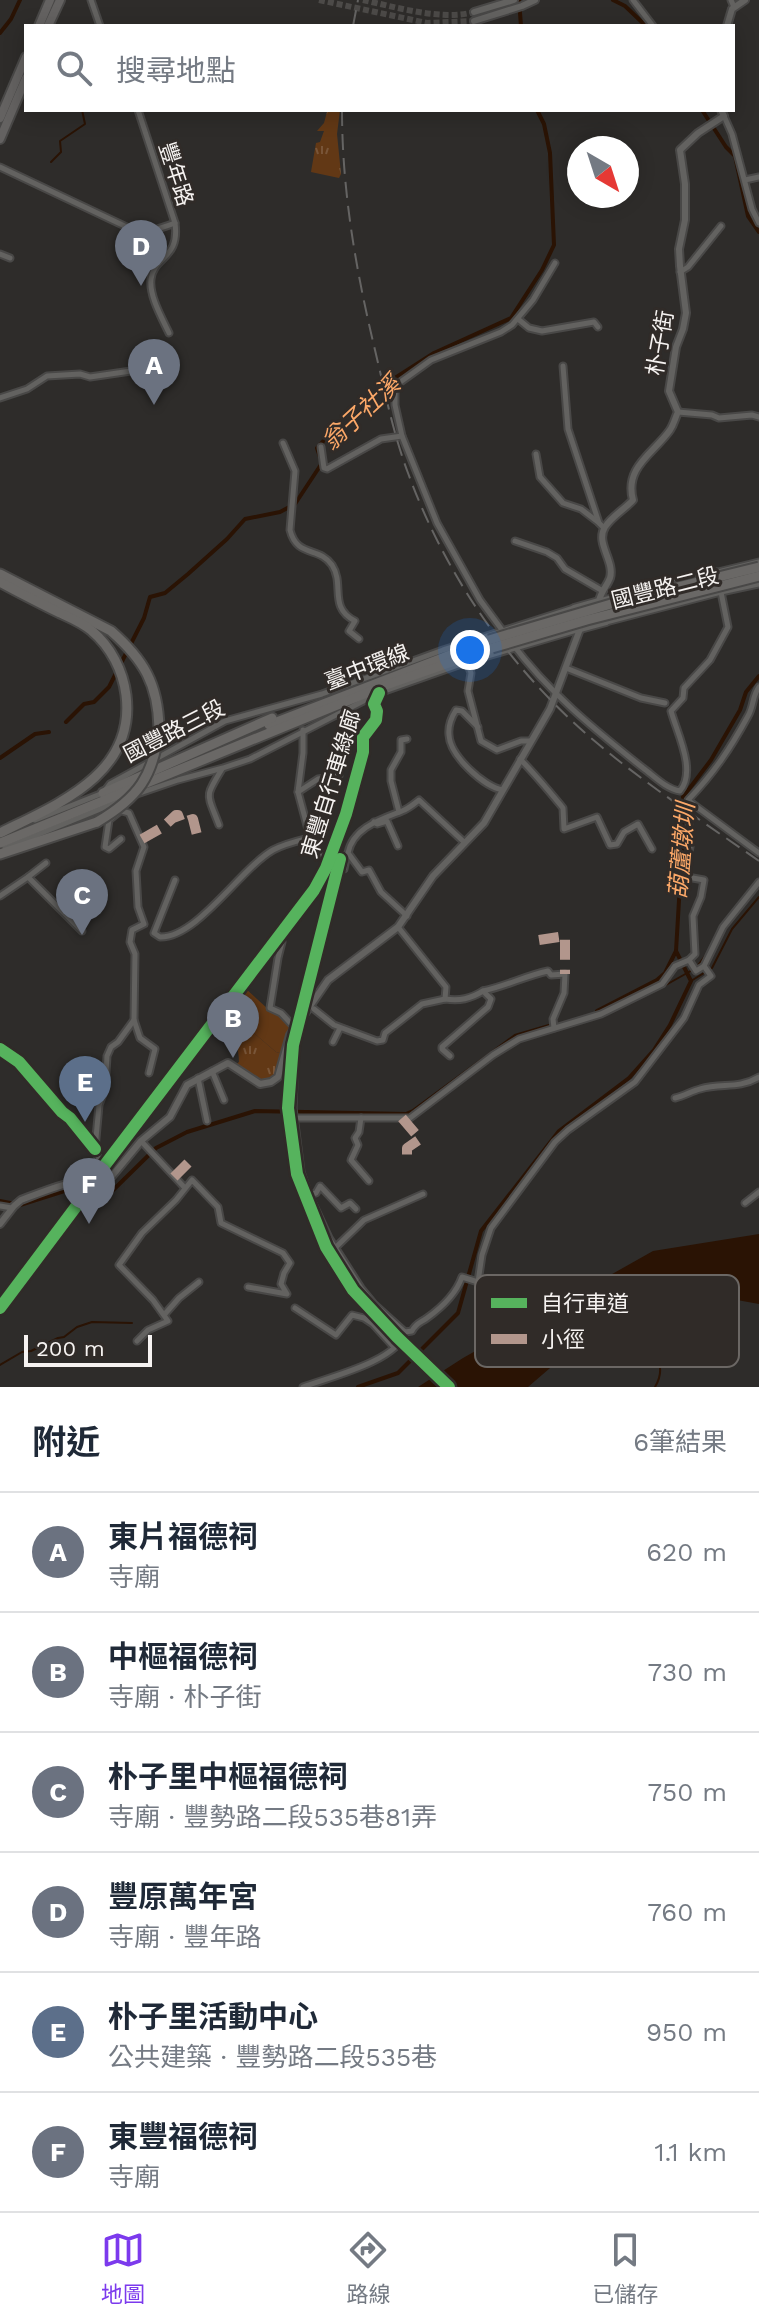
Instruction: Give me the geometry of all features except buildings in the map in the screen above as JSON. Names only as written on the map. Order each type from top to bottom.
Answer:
[{"type":"highway","name":"臺中環線","points":[[0,834],[414,667],[543,623],[759,565]]},
{"type":"highway","points":[[0,574],[111,631],[126,644],[153,683],[159,728],[154,761],[143,782],[121,807],[97,822],[0,852]]},
{"type":"highway","name":"臺中環線","points":[[0,843],[386,685],[533,635],[759,576]]},
{"type":"highway","points":[[0,582],[92,630],[115,660],[127,703],[125,729],[120,744],[94,779],[69,798],[0,834]]},
{"type":"highway","points":[[103,793],[285,712],[414,667]]},
{"type":"highway","points":[[0,843],[303,724],[386,685]]},
{"type":"main road","points":[[40,24],[50,0]]},
{"type":"main road","points":[[49,24],[60,0]]},
{"type":"main road","points":[[0,118],[24,62]]},
{"type":"main road","points":[[0,139],[24,83]]},
{"type":"street","points":[[91,0],[99,24]]},
{"type":"street","points":[[474,12],[514,0]]},
{"type":"street","points":[[474,21],[535,0]]},
{"type":"street","points":[[633,0],[651,24]]},
{"type":"street","points":[[727,24],[732,4],[745,0]]},
{"type":"street","name":"豐年路","points":[[139,112],[175,223],[176,241],[151,278],[159,312],[169,333]]},
{"type":"street","points":[[723,113],[732,134],[753,213],[759,223]]},
{"type":"street","name":"朴子街","points":[[678,412],[669,391],[676,347],[685,321],[679,249],[685,220],[685,184],[680,150],[723,113]]},
{"type":"street","points":[[0,167],[131,229],[153,231],[175,223]]},
{"type":"street","points":[[745,180],[759,177]]},
{"type":"street","points":[[680,272],[688,267],[721,226]]},
{"type":"street","points":[[0,254],[10,258]]},
{"type":"street","points":[[555,263],[518,319],[501,332],[431,360],[398,385],[395,394],[402,436],[437,523],[458,564],[515,647],[557,695],[597,732],[675,791],[680,791],[686,784],[686,772],[683,744],[671,711],[683,698],[684,688],[710,660],[728,627],[717,572]]},
{"type":"street","points":[[518,319],[538,330],[594,322],[598,327]]},
{"type":"street","points":[[563,366],[568,429],[602,525],[601,536],[610,572],[599,601],[606,622]]},
{"type":"street","points":[[0,398],[27,389],[47,376],[80,374],[90,377],[131,371]]},
{"type":"street","points":[[602,525],[633,500],[632,475],[669,432],[678,412],[719,418],[759,417]]},
{"type":"street","points":[[321,447],[324,468],[327,469],[381,439],[402,436]]},
{"type":"street","points":[[283,443],[295,471],[292,537],[296,544],[332,566],[341,609],[355,621],[349,631],[359,639]]},
{"type":"street","points":[[536,454],[540,477],[563,503],[581,509],[602,525]]},
{"type":"street","points":[[515,541],[547,552],[557,558],[565,569],[601,590]]},
{"type":"street","name":"國豐路二段","points":[[599,601],[759,565]]},
{"type":"street","name":"國豐路二段","points":[[580,629],[759,584]]},
{"type":"street","name":"國豐路三段","points":[[0,834],[103,793],[110,784],[225,721],[322,694],[443,650],[599,601]]},
{"type":"street","points":[[405,1332],[374,1304],[351,1273],[309,1195],[301,1172],[293,1118],[296,1029],[322,987],[398,927],[433,876],[484,823],[557,695],[580,629],[574,608]]},
{"type":"street","name":"國豐路三段","points":[[0,852],[116,802],[250,759],[379,693],[467,662],[580,629]]},
{"type":"street","points":[[467,662],[471,673],[468,691],[481,741],[497,750],[521,741],[532,741]]},
{"type":"street","points":[[566,668],[641,698],[665,703]]},
{"type":"street","points":[[293,1118],[410,1118],[519,1039],[601,1014],[662,984],[675,966],[689,960],[695,954],[693,916],[704,880],[685,874],[690,847],[688,800],[728,754],[751,710],[753,694],[759,687]]},
{"type":"street","points":[[478,727],[462,711],[456,710],[450,722],[450,742],[470,772],[496,789],[504,790]]},
{"type":"street","points":[[303,730],[298,792],[313,848],[328,859]]},
{"type":"street","points":[[399,812],[391,770],[401,752],[401,740],[407,739]]},
{"type":"street","points":[[520,759],[563,808],[564,829],[597,817],[610,845],[617,844],[624,832],[638,824],[652,849]]},
{"type":"street","points":[[219,825],[208,796],[223,768]]},
{"type":"street","points":[[298,792],[318,779],[339,776]]},
{"type":"street","points":[[344,869],[351,842],[373,822],[419,800],[465,843]]},
{"type":"street","points":[[688,800],[759,853]]},
{"type":"street","points":[[116,802],[122,811],[129,813],[144,847],[136,871],[138,907],[144,924],[132,930],[130,936],[135,954],[134,1020],[140,1038],[155,1049],[149,1073]]},
{"type":"street","points":[[121,839],[109,849],[105,847],[109,820],[122,811]]},
{"type":"street","points":[[373,822],[387,821],[398,846]]},
{"type":"street","points":[[175,880],[154,933],[160,937],[176,934],[192,925],[273,850],[309,838]]},
{"type":"street","points":[[348,853],[362,872],[369,870],[381,892],[407,916]]},
{"type":"street","points":[[0,896],[46,863]]},
{"type":"street","points":[[28,877],[82,931]]},
{"type":"street","points":[[689,960],[696,971],[704,966],[723,927],[759,882]]},
{"type":"street","points":[[398,927],[446,987],[445,999]]},
{"type":"street","points":[[280,935],[282,942],[270,1008],[281,1013],[296,1029]]},
{"type":"street","points":[[479,1275],[491,1228],[555,1142],[635,1082],[684,1018],[699,985],[709,979],[710,974],[704,966]]},
{"type":"street","points":[[314,1009],[340,1028],[377,1041],[383,1040],[385,1033],[422,1004],[476,997],[483,991],[548,971],[551,975],[565,974],[564,993],[553,1019],[554,1028]]},
{"type":"street","points":[[0,1224],[21,1200],[91,1179],[103,1181],[112,1176],[141,1141],[170,1117],[187,1085],[198,1078],[228,1063],[260,1084],[278,1077],[290,1035],[314,1009],[333,976]]},
{"type":"street","points":[[450,1056],[442,1047],[488,1007],[491,999],[483,991]]},
{"type":"street","points":[[95,1149],[107,1056],[134,1020]]},
{"type":"street","points":[[333,1042],[340,1028]]},
{"type":"street","points":[[0,1049],[27,1071],[95,1149],[99,1159],[91,1179]]},
{"type":"street","points":[[212,1071],[224,1100]]},
{"type":"street","points":[[675,1098],[700,1089],[746,1085],[759,1077]]},
{"type":"street","points":[[198,1078],[207,1121]]},
{"type":"street","points":[[361,1118],[355,1138],[358,1145],[351,1160],[369,1181]]},
{"type":"street","points":[[141,1141],[185,1188]]},
{"type":"street","points":[[166,1318],[119,1265],[142,1233],[192,1180],[218,1207],[221,1223],[283,1253],[290,1263],[281,1284],[287,1294],[248,1287]]},
{"type":"street","points":[[309,1195],[316,1193],[320,1186],[341,1208],[350,1203],[356,1209]]},
{"type":"street","points":[[745,1203],[759,1192]]},
{"type":"street","points":[[336,1247],[364,1220],[423,1194]]},
{"type":"street","points":[[0,1206],[13,1207]]},
{"type":"street","points":[[405,1332],[412,1331],[416,1323],[426,1320],[458,1290],[462,1277],[475,1281]]},
{"type":"street","points":[[137,1341],[166,1318],[179,1298],[199,1282]]},
{"type":"street","points":[[295,1308],[336,1335],[352,1315],[364,1318],[394,1347]]},
{"type":"street","points":[[303,1387],[382,1359],[402,1340],[405,1332]]},
{"type":"green space","points":[[327,112],[340,112],[337,134],[339,178],[311,172],[316,143],[320,142],[324,131],[317,131],[324,123]]},
{"type":"green space","points":[[245,988],[269,1010],[281,1014],[292,1025],[283,1054],[276,1052],[228,1011]]},
{"type":"green space","points":[[228,1011],[276,1052],[283,1054],[274,1076],[260,1083],[235,1065],[239,1062],[238,1051],[226,1021]]},
{"type":"shaded area","points":[[759,1234],[759,1304],[739,1300],[739,1275],[610,1275],[653,1251]]},
{"type":"shaded area","points":[[475,1351],[475,1367],[551,1367],[528,1387],[418,1387]]},
{"type":"waterway","points":[[0,33],[20,0]]},
{"type":"waterway","name":"翁子社溪","points":[[519,0],[521,24]]},
{"type":"waterway","name":"葫蘆墩圳","points":[[613,0],[625,6],[644,24]]},
{"type":"waterway","points":[[51,162],[61,152],[60,141],[85,124],[82,112]]},
{"type":"waterway","name":"翁子社溪","points":[[66,722],[84,704],[94,702],[109,687],[144,618],[150,597],[165,593],[227,539],[245,519],[280,512],[295,504],[322,463],[317,448],[326,438],[355,421],[368,401],[395,378],[434,353],[511,318],[554,245],[550,153],[538,112]]},
{"type":"waterway","name":"葫蘆墩圳","points":[[703,112],[735,156],[748,216],[759,232]]},
{"type":"waterway","name":"葫蘆墩圳","points":[[597,1011],[657,980],[665,973],[676,951],[683,797],[711,760],[740,710],[746,692],[759,676]]},
{"type":"waterway","name":"翁子社溪","points":[[0,758],[35,734],[49,732]]},
{"type":"waterway","points":[[342,842],[344,832]]},
{"type":"waterway","points":[[304,1010],[339,878]]},
{"type":"waterway","points":[[691,981],[712,968],[732,929],[759,897]]},
{"type":"waterway","points":[[300,1011],[320,929]]},
{"type":"waterway","points":[[664,986],[696,968],[711,948]]},
{"type":"waterway","points":[[358,1387],[398,1373],[458,1313],[481,1231],[559,1131],[629,1078],[654,1050],[691,981],[676,951]]},
{"type":"waterway","points":[[0,1201],[20,1205],[77,1187],[104,1199],[156,1148],[187,1132],[255,1111],[406,1114],[515,1036],[549,1026]]},
{"type":"waterway","points":[[0,1365],[22,1352],[64,1337],[77,1327],[92,1322],[132,1323]]},
{"type":"waterway","points":[[655,1387],[660,1367]]},
{"type":"tunnel","points":[[319,0],[427,23],[474,21]]},
{"type":"tunnel","points":[[363,0],[433,14],[474,12]]},
{"type":"railway","points":[[353,24],[358,0]]},
{"type":"railway","points":[[342,112],[347,201],[356,261],[390,412],[403,458],[424,512],[462,585],[510,654],[566,715],[636,774],[759,861]]},
{"type":"marked path","points":[[142,839],[178,815],[181,823],[193,819],[199,843]]},
{"type":"marked path","points":[[539,940],[565,936],[565,974]]},
{"type":"marked path","points":[[402,1118],[420,1139],[407,1148],[407,1156]]},
{"type":"marked path","points":[[174,1177],[188,1163]]},
{"type":"cycle path","name":"東豐自行車綠廊","points":[[0,1308],[314,890],[326,868],[346,814],[363,752],[363,737],[376,720],[374,704],[379,693]]},
{"type":"cycle path","points":[[340,859],[293,1045],[288,1108],[297,1174],[326,1247],[353,1290],[449,1387]]},
{"type":"cycle path","points":[[0,1049],[19,1062],[95,1149]]},
{"type":"place","name":"豐原萬年宮","points":[[141,286]]},
{"type":"place","name":"東片福德祠","points":[[154,405]]},
{"type":"place","name":"朴子里中樞福德祠","points":[[82,935]]},
{"type":"place","name":"中樞福德祠","points":[[233,1058]]},
{"type":"place","name":"朴子里活動中心","points":[[85,1122]]},
{"type":"place","name":"東豐福德祠","points":[[89,1224]]}]
